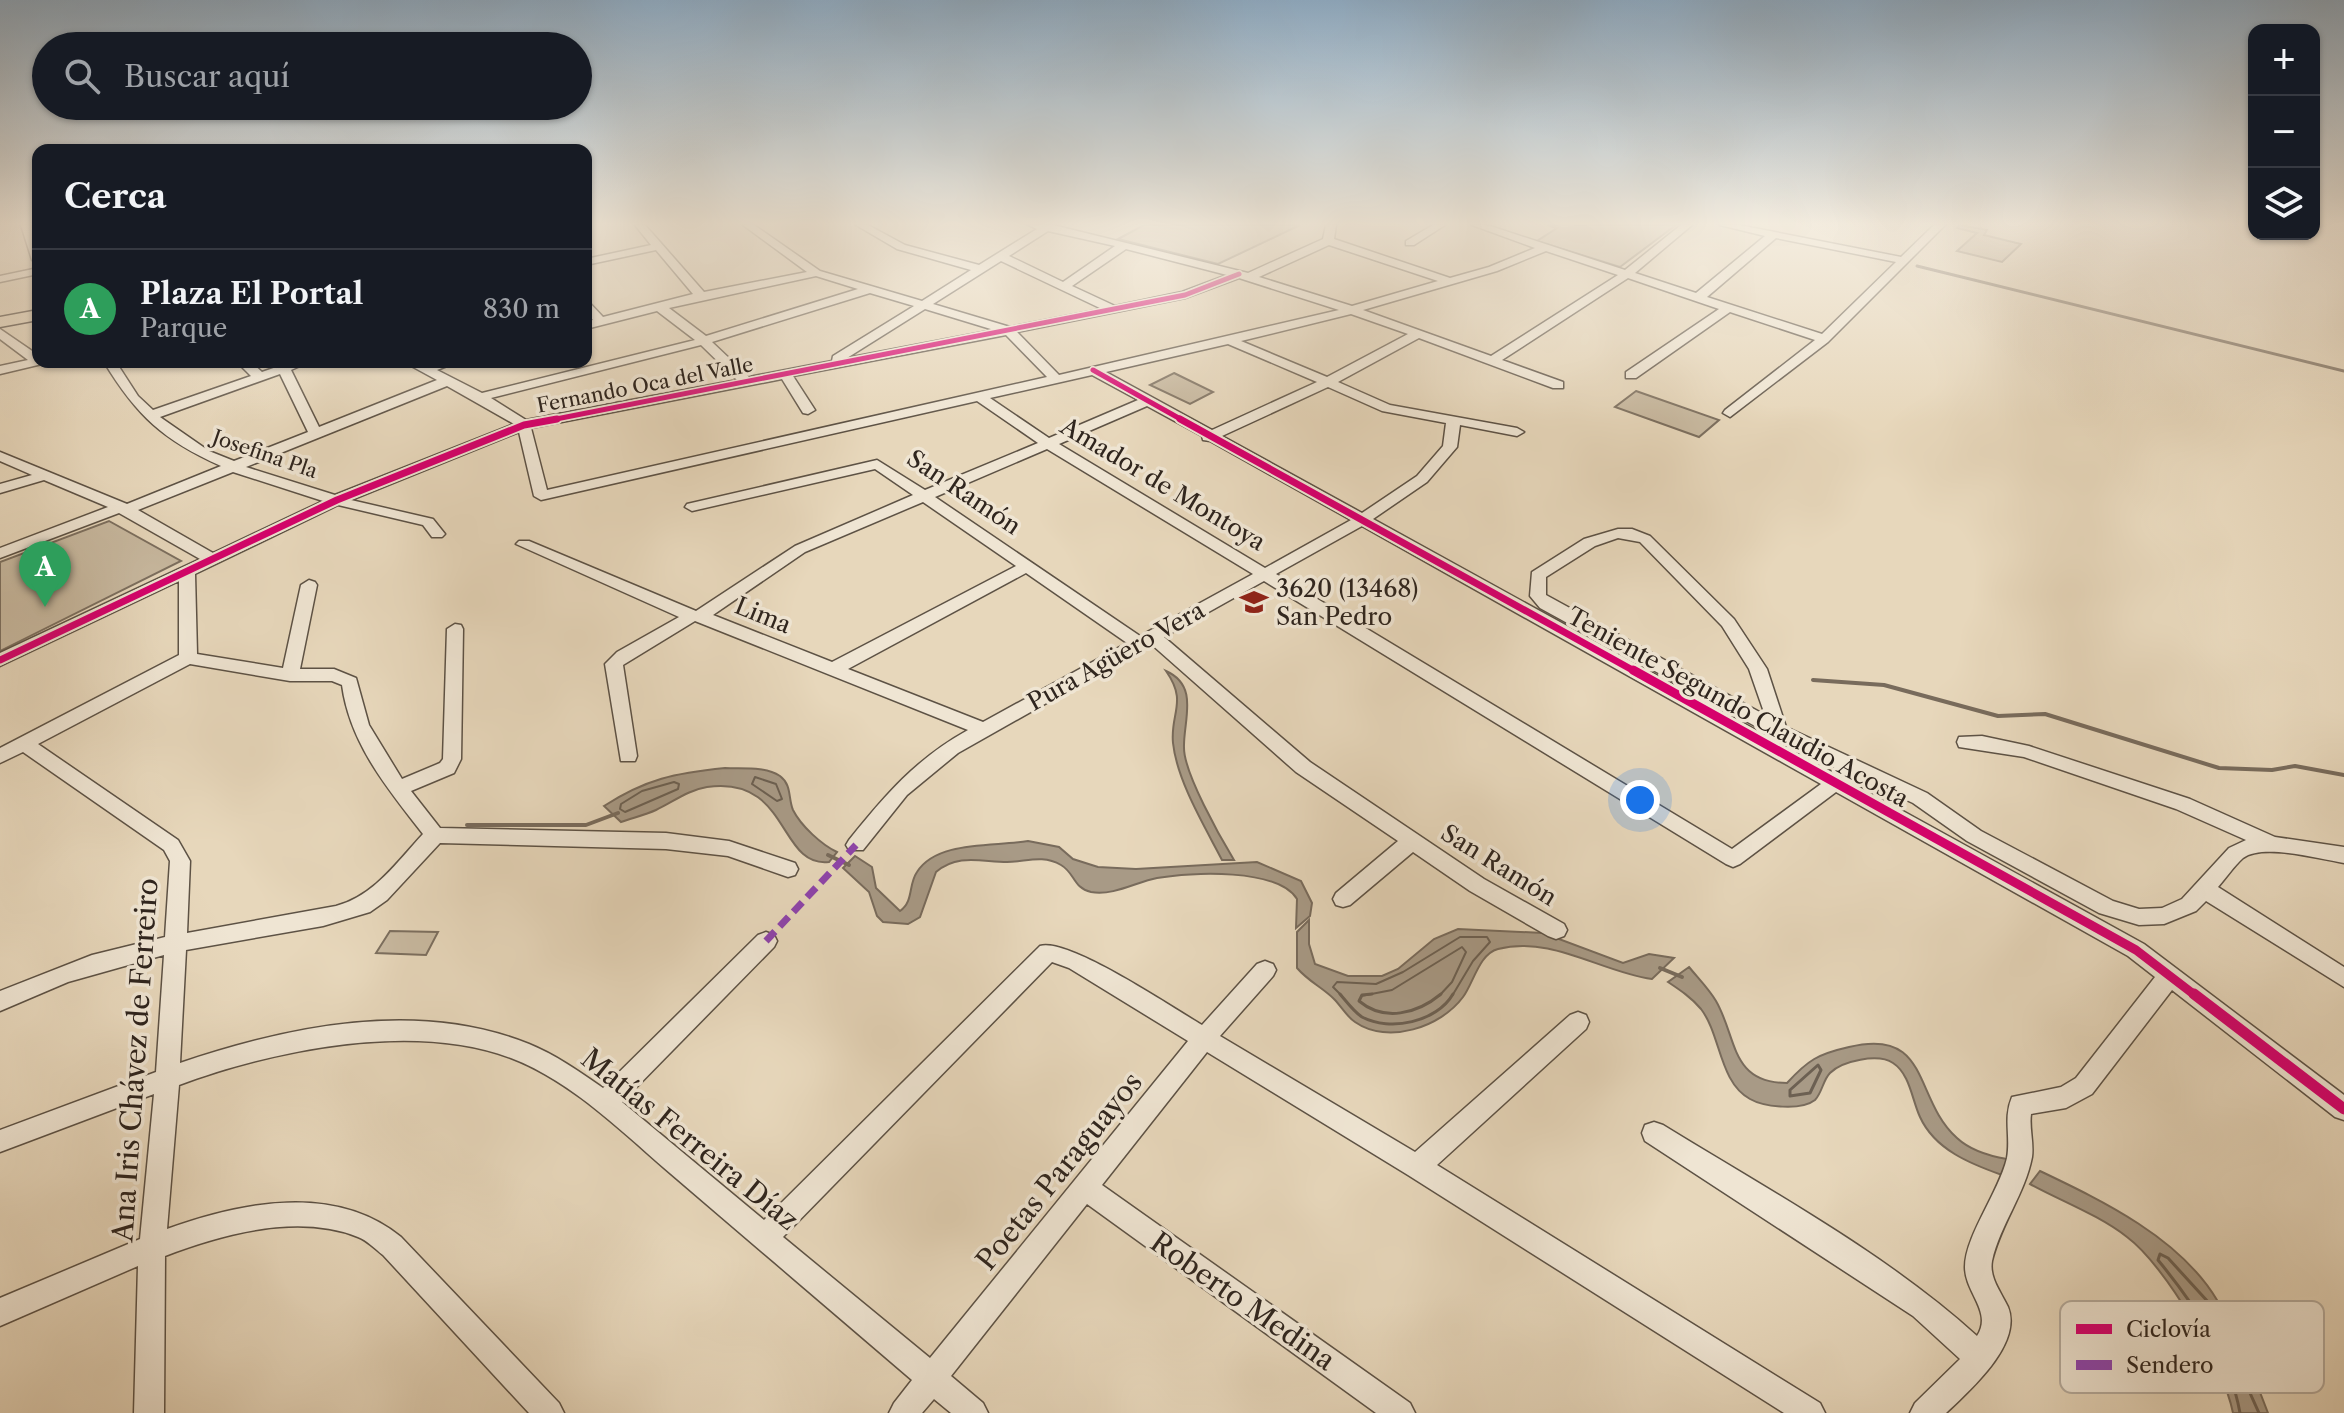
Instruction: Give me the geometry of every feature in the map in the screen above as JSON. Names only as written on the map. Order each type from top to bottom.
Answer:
[{"type":"highway","points":[[0,315],[32,309]]},
{"type":"highway","points":[[0,322],[32,316]]},
{"type":"street","points":[[697,291],[701,296]]},
{"type":"street","points":[[592,323],[726,291]]},
{"type":"street","points":[[480,397],[704,341],[864,291]]},
{"type":"street","points":[[870,291],[1008,330],[1055,378]]},
{"type":"street","points":[[825,366],[947,291]]},
{"type":"street","points":[[1077,291],[1114,310]]},
{"type":"street","name":"Fernando Oca del Valle","points":[[0,660],[337,500],[524,425],[1198,291]]},
{"type":"street","points":[[1290,291],[1420,333],[1558,385]]},
{"type":"street","points":[[420,368],[480,397],[524,425],[541,496],[1229,340],[1414,291]]},
{"type":"street","points":[[1492,361],[1601,291]]},
{"type":"street","points":[[1680,291],[1824,339]]},
{"type":"street","points":[[1699,297],[1706,291]]},
{"type":"street","points":[[1730,413],[1824,339],[1874,291]]},
{"type":"street","points":[[659,306],[704,341],[747,382]]},
{"type":"street","points":[[1631,375],[1728,308]]},
{"type":"street","points":[[592,311],[600,321]]},
{"type":"street","points":[[0,333],[32,357]]},
{"type":"street","points":[[1208,437],[1326,383],[1420,333]]},
{"type":"street","points":[[1229,340],[1387,408],[1453,423],[1517,432]]},
{"type":"street","points":[[0,370],[32,362]]},
{"type":"street","name":"Josefina Pla","points":[[113,368],[125,390],[191,448],[230,467],[337,500],[428,522],[437,534]]},
{"type":"street","points":[[250,368],[260,377]]},
{"type":"street","points":[[424,370],[431,368]]},
{"type":"street","points":[[151,415],[284,369],[316,434]]},
{"type":"street","name":"Teniente Segundo Claudio Acosta","points":[[1093,370],[1361,521],[1808,758],[1835,783],[2123,942],[2344,1109]]},
{"type":"street","points":[[785,374],[808,410]]},
{"type":"street","points":[[0,553],[123,509],[447,381]]},
{"type":"street","name":"Amador de Montoya","points":[[980,397],[1048,443],[1733,859],[1835,783]]},
{"type":"street","points":[[628,756],[614,664],[800,549],[1145,402]]},
{"type":"street","name":"Pura Agüero Vera","points":[[856,845],[900,790],[951,748],[1361,521],[1422,479],[1450,447],[1453,423]]},
{"type":"street","points":[[0,456],[123,509],[210,558]]},
{"type":"street","name":"San Ramón","points":[[692,507],[877,464],[1028,566],[1146,640],[1303,767],[1477,885],[1556,930]]},
{"type":"street","points":[[0,489],[42,476]]},
{"type":"street","points":[[1778,729],[1754,655],[1732,624],[1645,539],[1626,532],[1610,533],[1538,575],[1538,596],[1546,604],[1778,729],[1808,758],[1920,798],[1974,836],[2106,907],[2139,917],[2164,916],[2189,905],[2236,853],[2253,845],[2344,855]]},
{"type":"street","name":"Lima","points":[[524,544],[696,616],[985,730]]},
{"type":"street","points":[[833,669],[1028,566]]},
{"type":"street","points":[[187,570],[188,658]]},
{"type":"street","points":[[290,675],[309,585]]},
{"type":"street","points":[[399,788],[447,768],[452,759],[455,629]]},
{"type":"street","points":[[0,756],[188,658],[290,675],[334,675],[350,682],[351,702],[362,735],[435,835]]},
{"type":"street","points":[[1966,742],[2010,747],[2204,810],[2237,824],[2272,845]]},
{"type":"street","name":"Ana Iris Chávez de Ferreiro","points":[[24,744],[171,845],[180,861],[167,1081],[152,1249],[149,1413]]},
{"type":"street","points":[[3,996],[58,975],[174,943],[363,906],[380,894],[435,835],[666,841],[729,849],[788,869]]},
{"type":"street","points":[[1343,899],[1412,841]]},
{"type":"street","points":[[2204,889],[2344,978]]},
{"type":"street","points":[[605,1103],[766,941]]},
{"type":"street","points":[[765,1237],[1048,952],[1077,962],[1417,1167],[1810,1413]]},
{"type":"street","name":"Poetas Paraguayos","points":[[904,1413],[1203,1040],[1265,970]]},
{"type":"street","points":[[1925,1413],[1979,1357],[1995,1335],[1998,1317],[1980,1279],[1979,1263],[2015,1173],[2021,1146],[2016,1116],[2021,1105],[2066,1097],[2084,1086],[2170,975]]},
{"type":"street","points":[[1417,1167],[1578,1022]]},
{"type":"street","name":"Matías Ferreira Díaz","points":[[0,1141],[259,1048],[308,1037],[411,1033],[455,1036],[505,1046],[548,1063],[605,1103],[973,1413]]},
{"type":"street","points":[[1654,1133],[1923,1306],[1979,1357]]},
{"type":"street","name":"Roberto Medina","points":[[1085,1188],[1400,1413]]},
{"type":"street","points":[[0,1312],[152,1249],[230,1222],[266,1214],[335,1217],[365,1226],[392,1246],[549,1413]]},
{"type":"shaded area","points":[[1174,373],[1213,392],[1190,404],[1150,385]]},
{"type":"shaded area","points":[[1636,391],[1719,420],[1699,437],[1615,407]]},
{"type":"shaded area","points":[[109,521],[181,561],[0,651],[0,562]]},
{"type":"shaded area","points":[[390,931],[438,932],[426,955],[376,953]]},
{"type":"water","points":[[1166,671],[1183,686],[1186,695],[1184,748],[1190,773],[1234,860],[1222,860],[1180,773],[1173,743],[1176,691]]},
{"type":"water","points":[[725,768],[760,769],[780,776],[786,783],[793,810],[801,822],[837,852],[829,862],[813,860],[800,851],[769,807],[754,794],[734,787],[707,787],[687,793],[652,812],[621,822],[604,806],[634,789],[662,779]]},
{"type":"water","points":[[1028,841],[1059,847],[1073,859],[1098,867],[1136,869],[1257,862],[1301,881],[1312,903],[1310,916],[1296,928],[1297,899],[1287,889],[1253,877],[1211,874],[1172,876],[1100,893],[1085,890],[1066,868],[1047,860],[962,860],[936,872],[920,917],[908,924],[883,922],[877,916],[869,892],[843,868],[855,856],[872,867],[876,888],[900,911],[907,903],[917,872],[938,854],[968,847]]},
{"type":"water","points":[[1309,920],[1309,944],[1315,964],[1348,976],[1382,976],[1398,969],[1434,939],[1458,929],[1543,933],[1623,963],[1649,954],[1674,958],[1652,979],[1557,950],[1518,946],[1498,949],[1486,956],[1463,997],[1441,1017],[1413,1029],[1383,1032],[1368,1029],[1352,1020],[1334,999],[1297,968],[1297,932]]},
{"type":"water","points":[[1689,967],[1716,1001],[1738,1056],[1755,1075],[1768,1081],[1787,1083],[1808,1063],[1829,1052],[1875,1044],[1894,1047],[1908,1057],[1917,1070],[1943,1122],[1957,1138],[1980,1152],[2007,1159],[2002,1175],[1966,1161],[1944,1147],[1920,1117],[1899,1068],[1886,1060],[1860,1060],[1843,1065],[1828,1076],[1815,1100],[1801,1106],[1782,1107],[1750,1099],[1740,1091],[1726,1070],[1701,1009],[1668,982]]},
{"type":"water","points":[[2040,1171],[2114,1209],[2183,1258],[2218,1301],[2180,1301],[2159,1270],[2127,1237],[2092,1215],[2030,1184]]},
{"type":"water","points":[[2227,1393],[2260,1393],[2268,1413],[2233,1413]]},
{"type":"waterway","points":[[2018,291],[2344,371]]},
{"type":"waterway","points":[[1813,680],[1884,685],[1998,716],[2045,714],[2219,768],[2272,770],[2295,766],[2344,775]]},
{"type":"waterway","points":[[467,825],[586,825],[618,813]]},
{"type":"waterway","points":[[828,855],[849,865]]},
{"type":"waterway","points":[[1660,968],[1682,977]]},
{"type":"marked path","points":[[766,941],[856,845]]},
{"type":"cycle path","points":[[0,660],[337,500],[524,425],[1114,310],[1195,291]]},
{"type":"cycle path","points":[[1093,370],[2136,950],[2344,1109]]},
{"type":"place","name":"3620 (13468) San Pedro","points":[[1254,602]]},
{"type":"place","name":"Plaza El Portal","points":[[45,607]]}]
